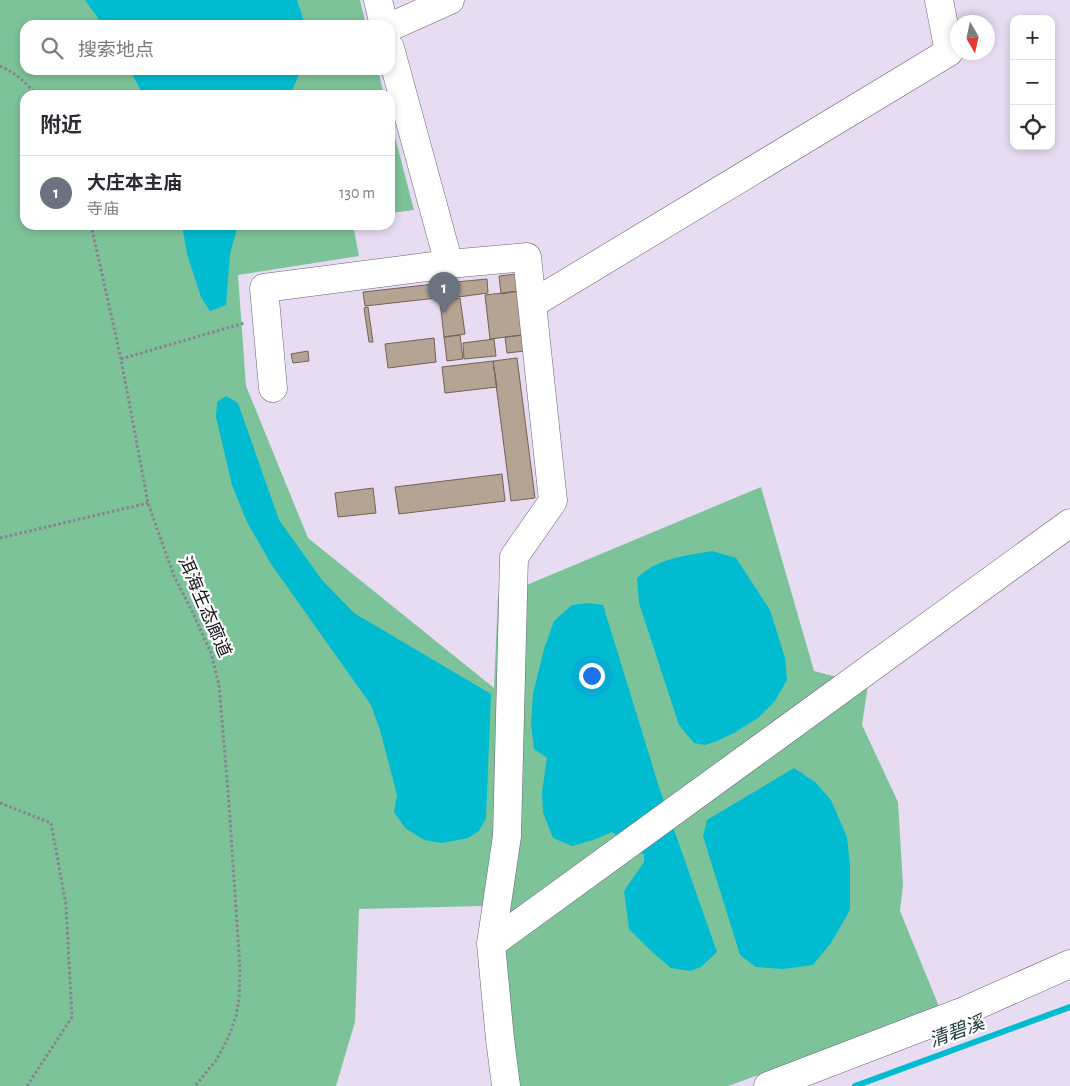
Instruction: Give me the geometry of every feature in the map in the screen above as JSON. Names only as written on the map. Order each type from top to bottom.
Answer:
[{"type":"street","points":[[378,0],[383,20]]},
{"type":"street","points":[[395,25],[450,0]]},
{"type":"street","points":[[532,304],[949,52],[939,0]]},
{"type":"street","points":[[395,66],[449,264]]},
{"type":"street","points":[[274,388],[264,288],[449,264],[527,257],[553,501],[514,558],[507,836],[491,944],[506,1086]]},
{"type":"street","points":[[491,944],[1070,523]]},
{"type":"street","points":[[768,1086],[964,1011],[1070,964]]},
{"type":"path","points":[[0,66],[6,68],[28,84],[32,90]]},
{"type":"path","name":"洱海生态廊道","points":[[92,230],[121,359],[148,503],[174,576],[211,653],[219,685],[240,968],[239,999],[236,1016],[229,1036],[217,1059],[195,1086]]},
{"type":"path","points":[[121,359],[267,317]]},
{"type":"path","points":[[0,538],[148,503]]},
{"type":"path","points":[[0,803],[51,823],[66,905],[72,1016],[27,1086]]},
{"type":"green space","points":[[0,0],[360,0],[365,20],[20,20],[20,75],[379,75],[383,90],[20,90],[20,230],[354,230],[359,256],[238,275],[246,386],[308,538],[494,688],[498,597],[761,487],[814,671],[868,685],[862,725],[898,802],[903,885],[900,911],[940,1009],[728,1086],[518,1086],[501,957],[481,906],[359,909],[355,1022],[336,1086],[0,1086]]},
{"type":"green space","points":[[395,137],[414,210],[395,212]]},
{"type":"water","points":[[85,0],[297,0],[303,20],[99,20]]},
{"type":"water","points":[[133,75],[299,75],[292,90],[140,90]]},
{"type":"water","points":[[183,230],[237,230],[230,254],[226,305],[210,311],[201,297],[187,254]]},
{"type":"water","points":[[226,396],[238,403],[279,520],[322,580],[354,613],[491,694],[486,818],[479,831],[468,838],[442,843],[424,840],[405,828],[394,812],[397,795],[380,730],[371,705],[271,564],[247,522],[232,485],[216,417],[217,402]]},
{"type":"water","points":[[712,551],[736,558],[770,610],[785,658],[787,680],[775,701],[758,718],[734,733],[705,745],[694,743],[679,725],[639,603],[637,578],[645,571],[663,562],[682,556]]},
{"type":"water","points":[[589,603],[603,605],[659,787],[717,952],[701,967],[690,971],[671,968],[629,929],[624,891],[644,862],[644,855],[612,832],[572,846],[553,838],[543,813],[542,792],[547,758],[534,749],[531,724],[533,694],[544,649],[554,621],[572,605]]},
{"type":"water","points":[[794,768],[815,782],[831,800],[847,837],[850,866],[850,910],[831,943],[813,965],[783,969],[756,967],[740,955],[703,836],[707,820]]},
{"type":"building","points":[[516,274],[519,291],[501,294],[499,276]]},
{"type":"building","points":[[487,279],[488,293],[458,297],[456,282]]},
{"type":"building","points":[[453,283],[455,299],[440,301],[438,284]]},
{"type":"building","points":[[435,284],[437,298],[365,306],[363,292]]},
{"type":"building","points":[[519,291],[523,335],[490,339],[485,295]]},
{"type":"building","points":[[460,298],[465,334],[444,337],[440,301]]},
{"type":"building","points":[[368,307],[373,342],[369,342],[364,308]]},
{"type":"building","points":[[460,335],[463,359],[447,361],[444,337]]},
{"type":"building","points":[[523,335],[525,351],[507,353],[505,337]]},
{"type":"building","points":[[434,338],[436,362],[388,368],[385,344]]},
{"type":"building","points":[[494,339],[496,356],[464,359],[463,343]]},
{"type":"building","points":[[308,351],[309,361],[293,363],[291,354]]},
{"type":"building","points":[[517,358],[535,498],[511,501],[493,361]]},
{"type":"building","points":[[493,361],[497,387],[445,393],[442,367]]},
{"type":"building","points":[[502,474],[505,501],[399,514],[395,487]]},
{"type":"building","points":[[373,488],[376,513],[338,517],[335,493]]},
{"type":"waterway","name":"清碧溪","points":[[855,1086],[1070,1007]]},
{"type":"place","name":"大庄本主庙","points":[[444,313]]}]
